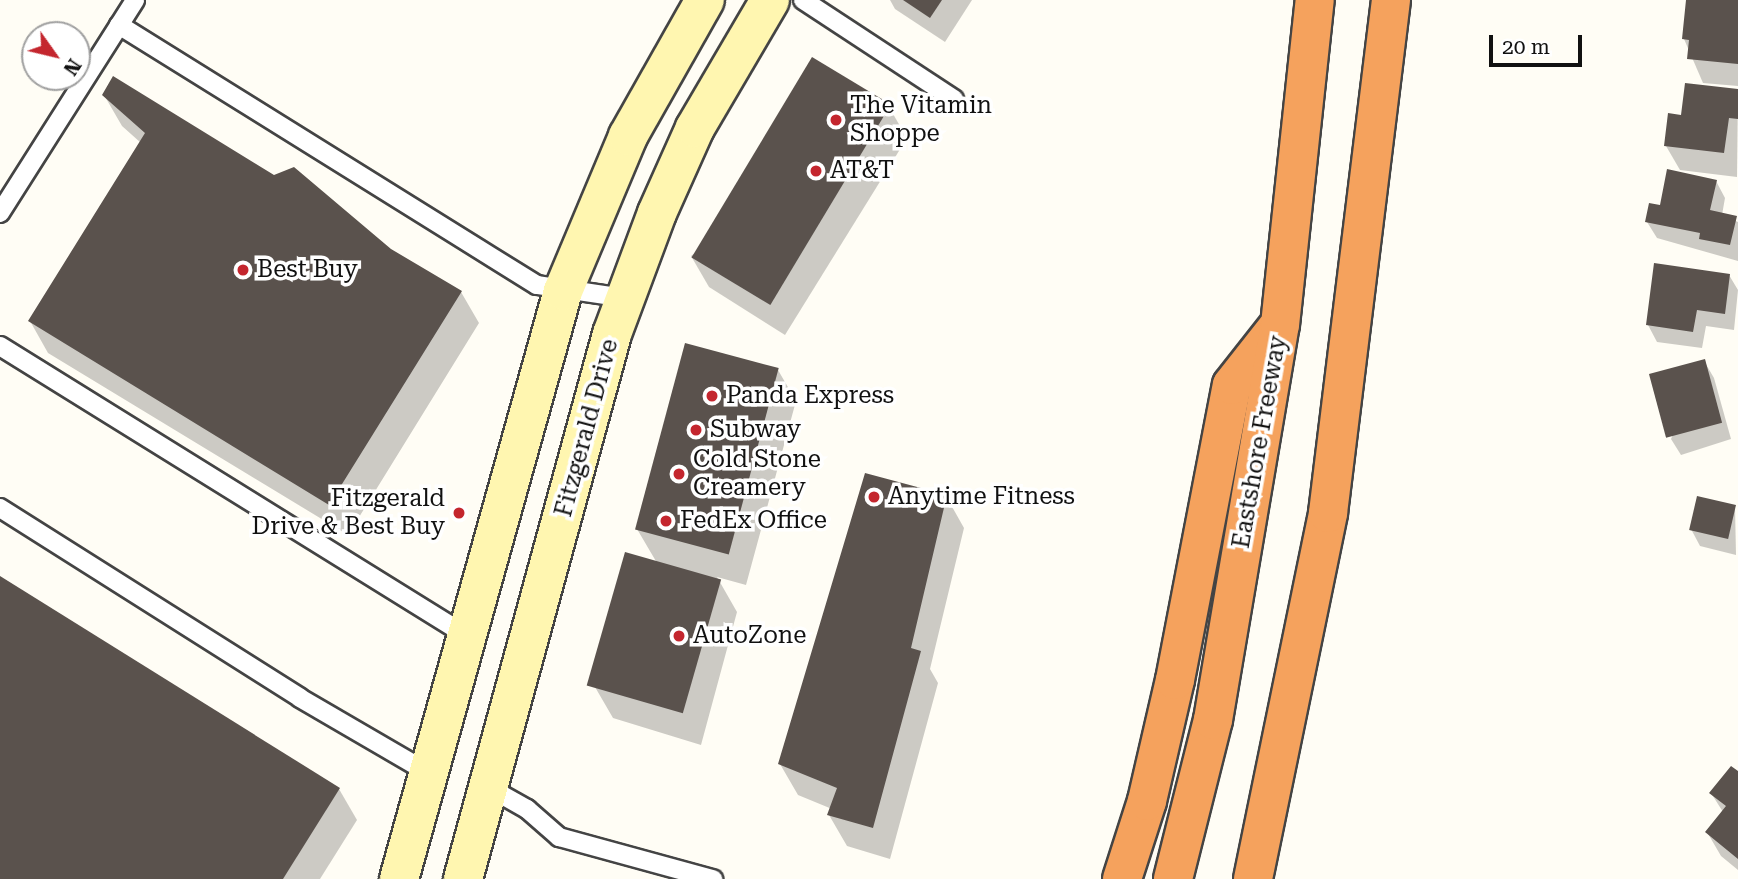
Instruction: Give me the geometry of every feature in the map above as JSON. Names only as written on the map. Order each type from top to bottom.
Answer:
[{"type":"highway","name":"Eastshore Freeway","points":[[1173,879],[1213,720],[1280,324],[1315,0]]},
{"type":"highway","points":[[1253,879],[1328,513],[1391,0]]},
{"type":"highway","points":[[1122,879],[1147,802],[1175,680],[1232,385],[1280,324]]},
{"type":"main road","points":[[399,879],[464,634],[563,291],[628,136],[705,0]]},
{"type":"main road","name":"Fitzgerald Drive","points":[[463,879],[625,298],[695,128],[770,0]]},
{"type":"lane","points":[[0,213],[135,0]]},
{"type":"lane","points":[[803,0],[954,99]]},
{"type":"lane","points":[[119,25],[537,285],[563,291],[625,298]]},
{"type":"lane","points":[[0,346],[464,634]]},
{"type":"lane","points":[[0,508],[300,698],[427,772]]},
{"type":"lane","points":[[488,787],[527,809],[559,837],[713,879]]},
{"type":"building","points":[[903,0],[942,0],[930,18]]},
{"type":"building","points":[[1686,0],[1738,0],[1738,64],[1687,59],[1689,40],[1682,39]]},
{"type":"building","points":[[812,57],[891,104],[770,305],[691,258]]},
{"type":"building","name":"Best Buy","points":[[113,76],[274,175],[294,167],[391,249],[462,291],[329,505],[28,321],[145,133],[102,95]]},
{"type":"building","points":[[1685,83],[1738,89],[1738,119],[1729,118],[1724,153],[1664,146],[1668,113],[1681,115]]},
{"type":"building","points":[[1667,169],[1717,180],[1710,210],[1737,216],[1730,245],[1699,239],[1700,233],[1645,222],[1649,203],[1660,205]]},
{"type":"building","points":[[1654,263],[1730,274],[1725,314],[1697,310],[1693,332],[1646,325]]},
{"type":"building","points":[[685,343],[779,368],[729,555],[635,529]]},
{"type":"building","points":[[1705,359],[1722,423],[1666,438],[1649,374]]},
{"type":"building","points":[[865,473],[947,495],[911,648],[921,651],[873,828],[827,815],[837,788],[778,764]]},
{"type":"building","points":[[1697,496],[1736,505],[1728,539],[1689,530]]},
{"type":"building","points":[[625,552],[721,580],[683,713],[587,686]]},
{"type":"building","points":[[0,576],[340,788],[283,879],[0,879]]},
{"type":"building","points":[[1731,766],[1738,771],[1738,859],[1705,832],[1726,806],[1709,793]]},
{"type":"place","name":"The Vitamin Shoppe","points":[[836,120]]},
{"type":"place","name":"AT&T","points":[[816,171]]},
{"type":"place","name":"Best Buy","points":[[243,270]]},
{"type":"place","name":"Panda Express","points":[[712,396]]},
{"type":"place","name":"Subway","points":[[696,430]]},
{"type":"place","name":"Cold Stone Creamery","points":[[679,474]]},
{"type":"place","name":"Anytime Fitness","points":[[874,497]]},
{"type":"place","name":"Fitzgerald Drive & Best Buy","points":[[459,513]]},
{"type":"place","name":"FedEx Office","points":[[666,521]]},
{"type":"place","name":"AutoZone","points":[[679,636]]}]
